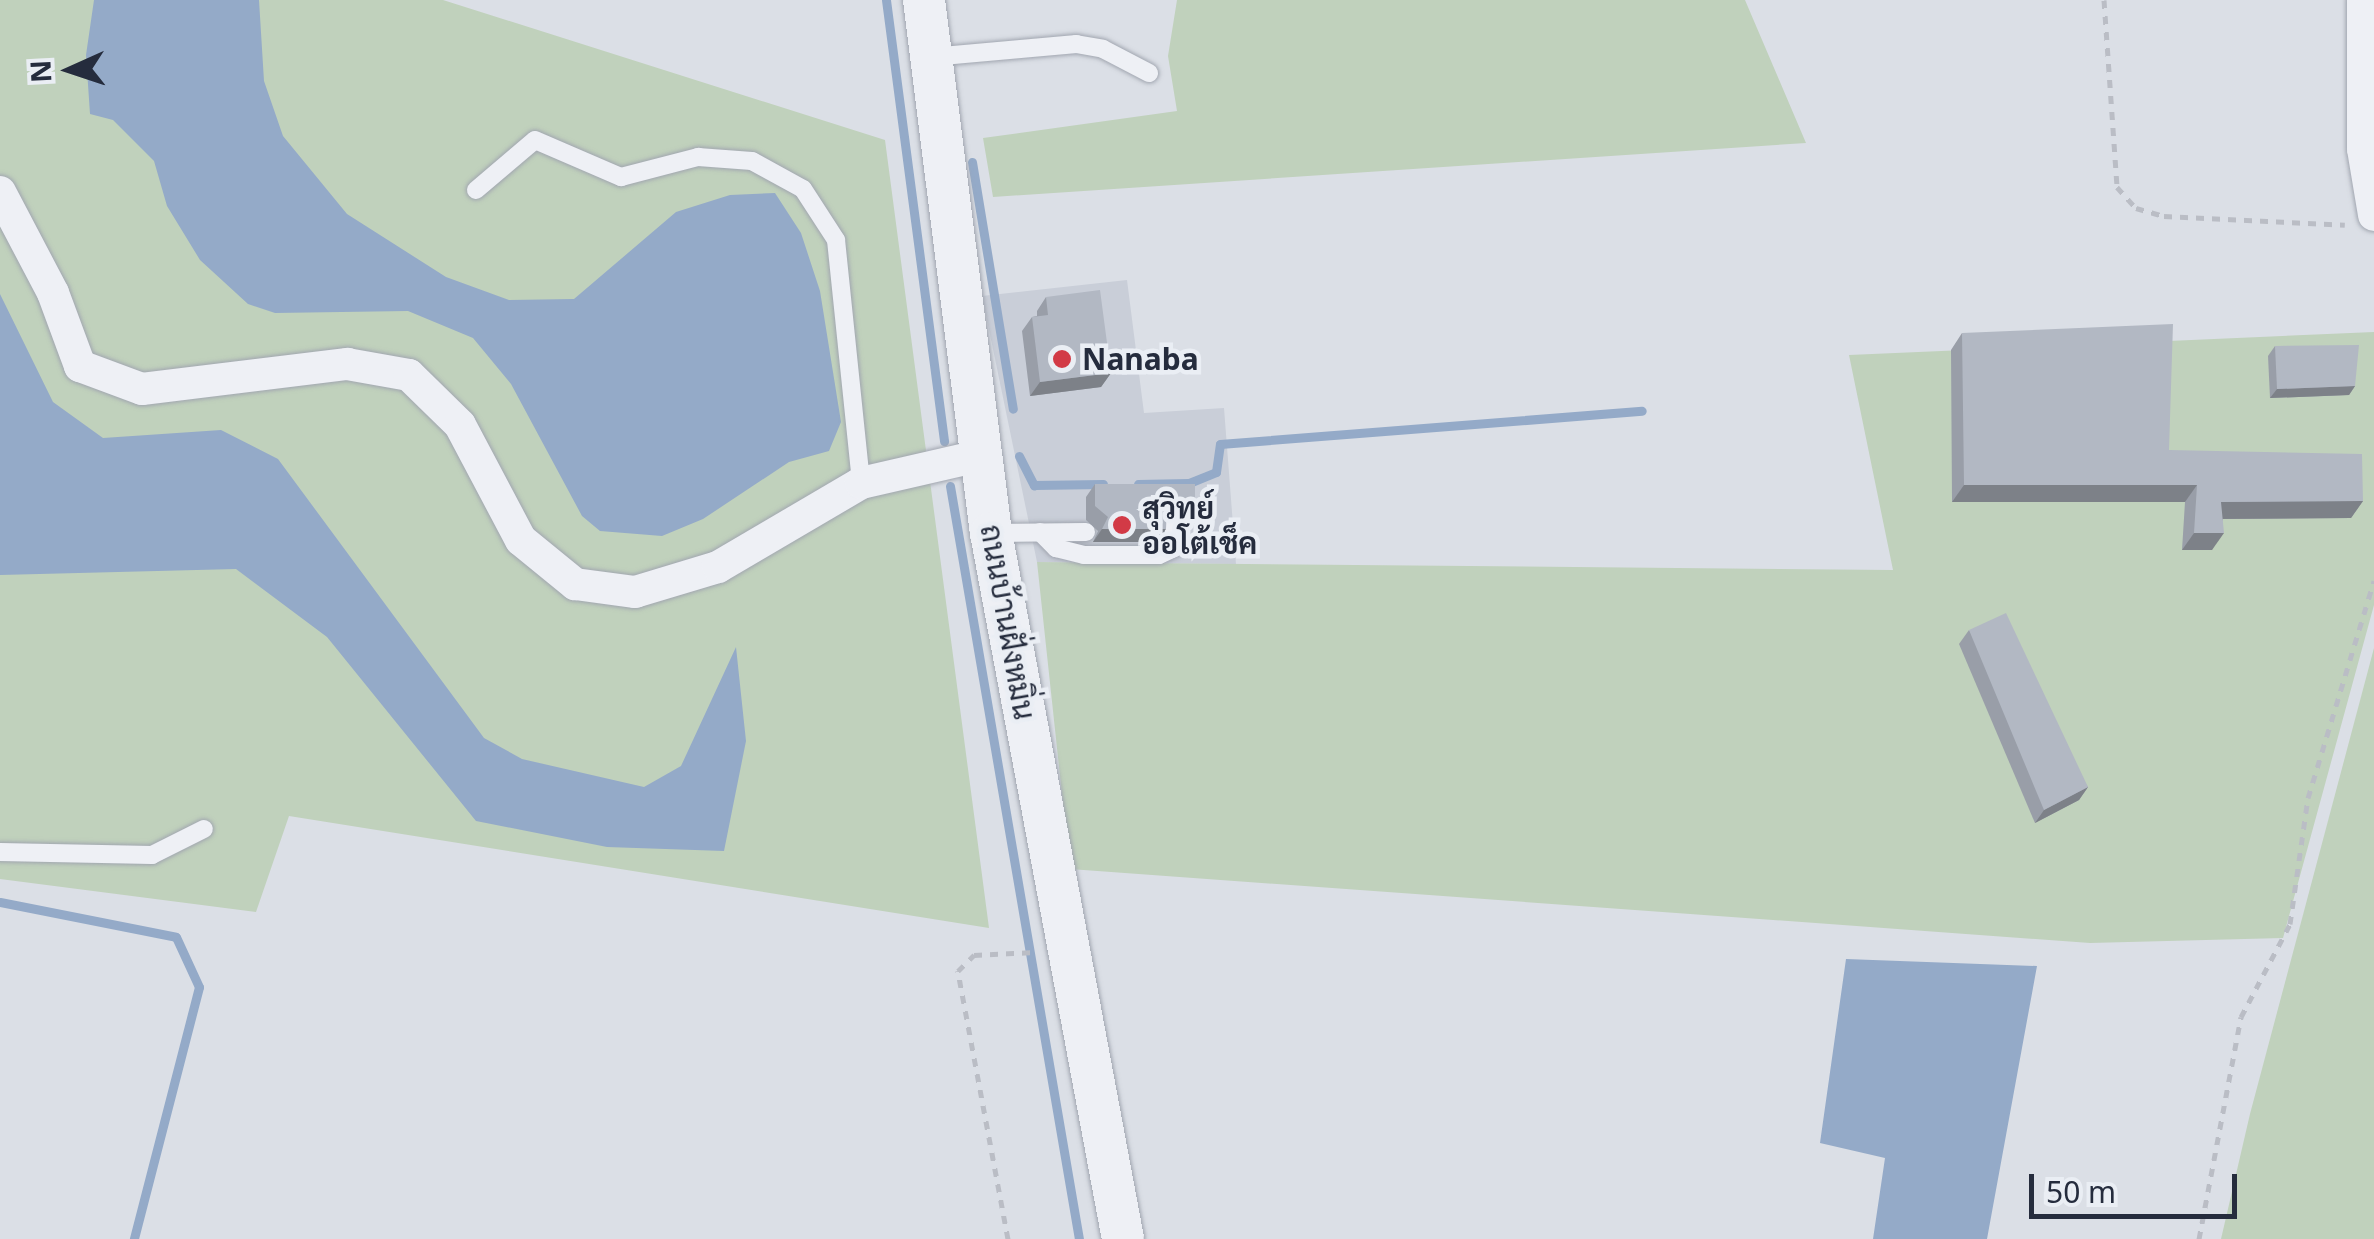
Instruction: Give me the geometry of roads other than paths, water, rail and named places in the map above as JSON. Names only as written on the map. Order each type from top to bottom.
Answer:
[{"type":"street","name":"ถนนบ้านฝั่งหมิ่น","points":[[924,0],[979,456],[1123,1239]]},
{"type":"street","points":[[2364,0],[2364,220]]},
{"type":"street","points":[[0,192],[53,293],[80,366],[142,388],[347,364],[410,374],[460,425],[521,540],[575,584],[635,592],[718,567],[861,483],[979,456]]},
{"type":"lane","points":[[931,57],[1076,44],[1103,48],[1149,73]]},
{"type":"lane","points":[[476,190],[535,140],[621,177],[698,157],[752,161],[803,188],[836,240],[861,483]]},
{"type":"lane","points":[[1040,532],[1056,548],[1084,555],[1159,555],[1174,548],[1174,524]]},
{"type":"lane","points":[[992,533],[1086,532]]},
{"type":"lane","points":[[0,852],[152,855],[204,829]]},
{"type":"water","points":[[94,0],[259,0],[264,81],[283,136],[347,214],[446,277],[509,300],[574,299],[676,212],[730,195],[775,193],[801,233],[820,291],[841,422],[829,451],[789,462],[703,519],[662,536],[600,531],[582,516],[511,384],[473,338],[408,311],[275,313],[248,304],[200,260],[167,206],[154,161],[113,120],[90,114],[86,55]]},
{"type":"water","points":[[0,294],[53,402],[103,438],[221,430],[278,459],[484,738],[522,759],[644,787],[681,766],[736,647],[746,741],[724,851],[607,847],[476,821],[327,637],[236,569],[0,575]]},
{"type":"water","points":[[1846,959],[2037,966],[1987,1239],[1873,1239],[1885,1158],[1820,1143]]},
{"type":"waterway","points":[[886,0],[944,441]]},
{"type":"waterway","points":[[972,162],[1013,409]]},
{"type":"waterway","points":[[1138,484],[1189,483],[1216,472],[1220,444],[1642,411]]},
{"type":"waterway","points":[[1019,456],[1034,485],[1103,484]]},
{"type":"waterway","points":[[950,486],[1079,1239]]},
{"type":"waterway","points":[[0,902],[176,937],[199,987],[134,1239]]},
{"type":"place","name":"Nanaba","points":[[1062,359]]},
{"type":"place","name":"สุวิทย์ ออโต้เช็ค","points":[[1122,525]]}]
